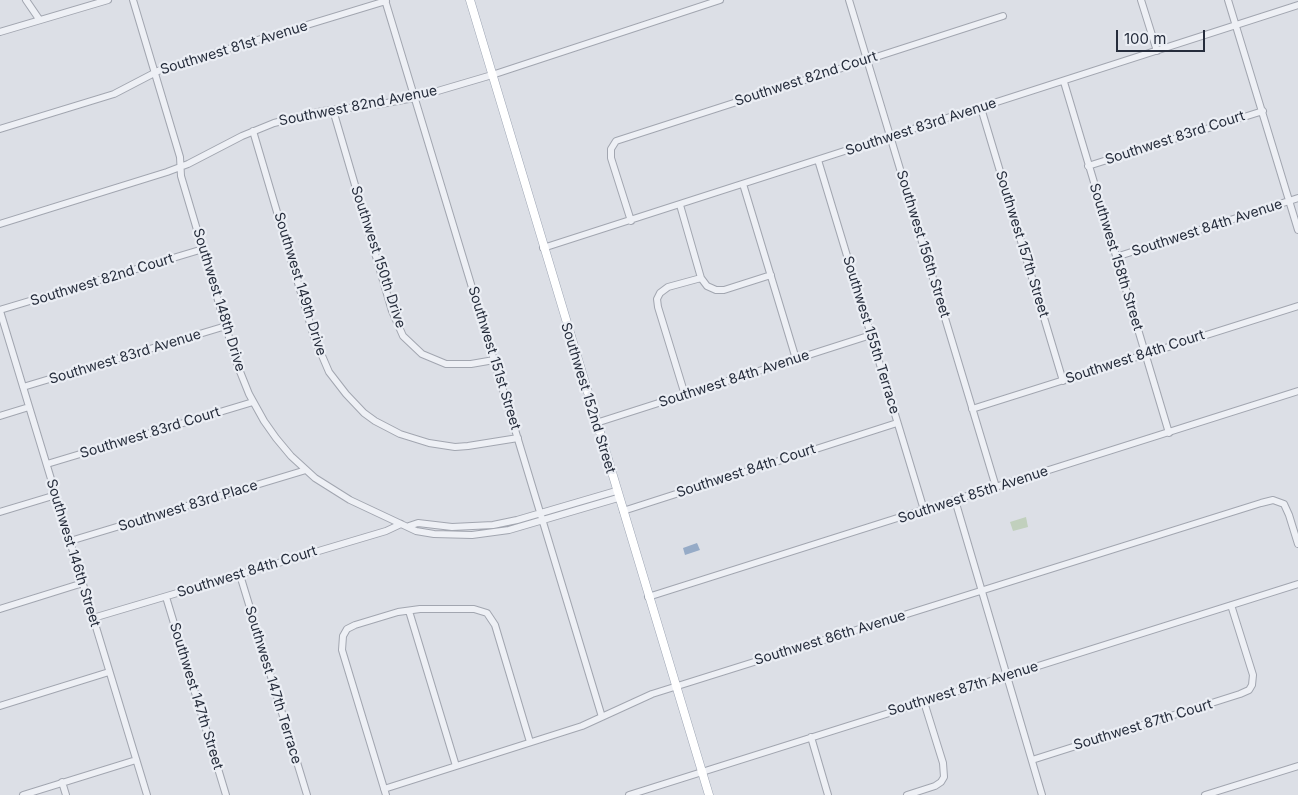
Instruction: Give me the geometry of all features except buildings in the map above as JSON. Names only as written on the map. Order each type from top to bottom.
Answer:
[{"type":"main road","name":"Southwest 152nd Street","points":[[470,0],[709,795]]},
{"type":"street","points":[[26,0],[39,20]]},
{"type":"street","points":[[0,32],[92,2],[108,0]]},
{"type":"street","name":"Southwest 148th Drive","points":[[133,0],[180,157],[181,176],[239,368],[253,402],[276,438],[306,470],[345,498],[409,526]]},
{"type":"street","name":"Southwest 81st Avenue","points":[[0,129],[114,94],[162,68],[385,0]]},
{"type":"street","name":"Southwest 151st Street","points":[[385,0],[602,717]]},
{"type":"street","name":"Southwest 82nd Avenue","points":[[0,224],[181,167],[253,131],[305,114],[414,98],[492,75],[720,0]]},
{"type":"street","name":"Southwest 156th Street","points":[[849,0],[996,487]]},
{"type":"street","points":[[1141,0],[1157,51]]},
{"type":"street","points":[[1228,0],[1298,230]]},
{"type":"street","name":"Southwest 83rd Avenue","points":[[543,248],[1064,82],[1298,5]]},
{"type":"street","name":"Southwest 82nd Court","points":[[631,221],[611,158],[612,146],[616,141],[1003,16]]},
{"type":"street","name":"Southwest 158th Street","points":[[1064,82],[1169,432]]},
{"type":"street","name":"Southwest 157th Street","points":[[981,108],[1063,380]]},
{"type":"street","name":"Southwest 150th Drive","points":[[333,110],[392,311],[403,336],[422,354],[446,364],[463,365],[494,360]]},
{"type":"street","name":"Southwest 83rd Court","points":[[1088,166],[1262,111]]},
{"type":"street","name":"Southwest 149th Drive","points":[[253,131],[314,337],[329,372],[346,394],[364,413],[382,425],[400,434],[429,443],[455,447],[518,438]]},
{"type":"street","name":"Southwest 155th Terrace","points":[[818,160],[924,510]]},
{"type":"street","points":[[743,184],[796,359]]},
{"type":"street","name":"Southwest 84th Avenue","points":[[1116,257],[1298,198]]},
{"type":"street","points":[[680,205],[704,284],[710,288],[721,290],[771,275]]},
{"type":"street","name":"Southwest 82nd Court","points":[[0,310],[203,249]]},
{"type":"street","points":[[685,395],[658,307],[658,296],[668,287],[701,278]]},
{"type":"street","name":"Southwest 84th Court","points":[[972,409],[1298,306]]},
{"type":"street","name":"Southwest 146th Street","points":[[0,310],[146,795]]},
{"type":"street","name":"Southwest 83rd Avenue","points":[[23,387],[226,326]]},
{"type":"street","name":"Southwest 84th Avenue","points":[[596,423],[871,335]]},
{"type":"street","name":"Southwest 85th Avenue","points":[[648,597],[1298,391]]},
{"type":"street","name":"Southwest 83rd Court","points":[[47,464],[253,402]]},
{"type":"street","points":[[0,416],[29,406]]},
{"type":"street","name":"Southwest 84th Court","points":[[623,511],[897,423]]},
{"type":"street","name":"Southwest 83rd Place","points":[[70,541],[306,470]]},
{"type":"street","points":[[409,526],[418,523],[452,527],[493,525],[617,494]]},
{"type":"street","points":[[409,526],[416,531],[434,534],[472,535],[509,530],[543,521],[617,494]]},
{"type":"street","points":[[0,512],[56,495]]},
{"type":"street","points":[[955,500],[1042,795]]},
{"type":"street","name":"Southwest 86th Avenue","points":[[385,792],[456,766],[582,726],[638,699],[676,686],[1261,503],[1273,500],[1281,502],[1287,509],[1298,544]]},
{"type":"street","name":"Southwest 84th Court","points":[[93,618],[386,531],[401,524]]},
{"type":"street","name":"Southwest 147th Terrace","points":[[240,574],[307,795]]},
{"type":"street","points":[[0,609],[83,583]]},
{"type":"street","name":"Southwest 87th Avenue","points":[[629,795],[1298,584]]},
{"type":"street","name":"Southwest 147th Street","points":[[166,597],[226,795]]},
{"type":"street","name":"Southwest 87th Court","points":[[1032,760],[1248,690],[1252,685],[1252,671],[1231,605]]},
{"type":"street","points":[[385,792],[342,650],[343,636],[347,629],[355,625],[390,614],[409,611],[483,610],[490,616],[495,625],[530,742]]},
{"type":"street","points":[[409,611],[456,766]]},
{"type":"street","points":[[0,706],[109,672]]},
{"type":"street","points":[[907,795],[935,786],[943,780],[944,768],[924,702]]},
{"type":"street","points":[[811,737],[828,795]]},
{"type":"street","points":[[23,795],[136,760]]},
{"type":"street","points":[[1205,795],[1298,766]]},
{"type":"street","points":[[62,782],[66,795]]},
{"type":"green space","points":[[1026,517],[1028,527],[1013,531],[1010,522]]},
{"type":"water","points":[[697,543],[700,550],[685,555],[683,548]]}]
